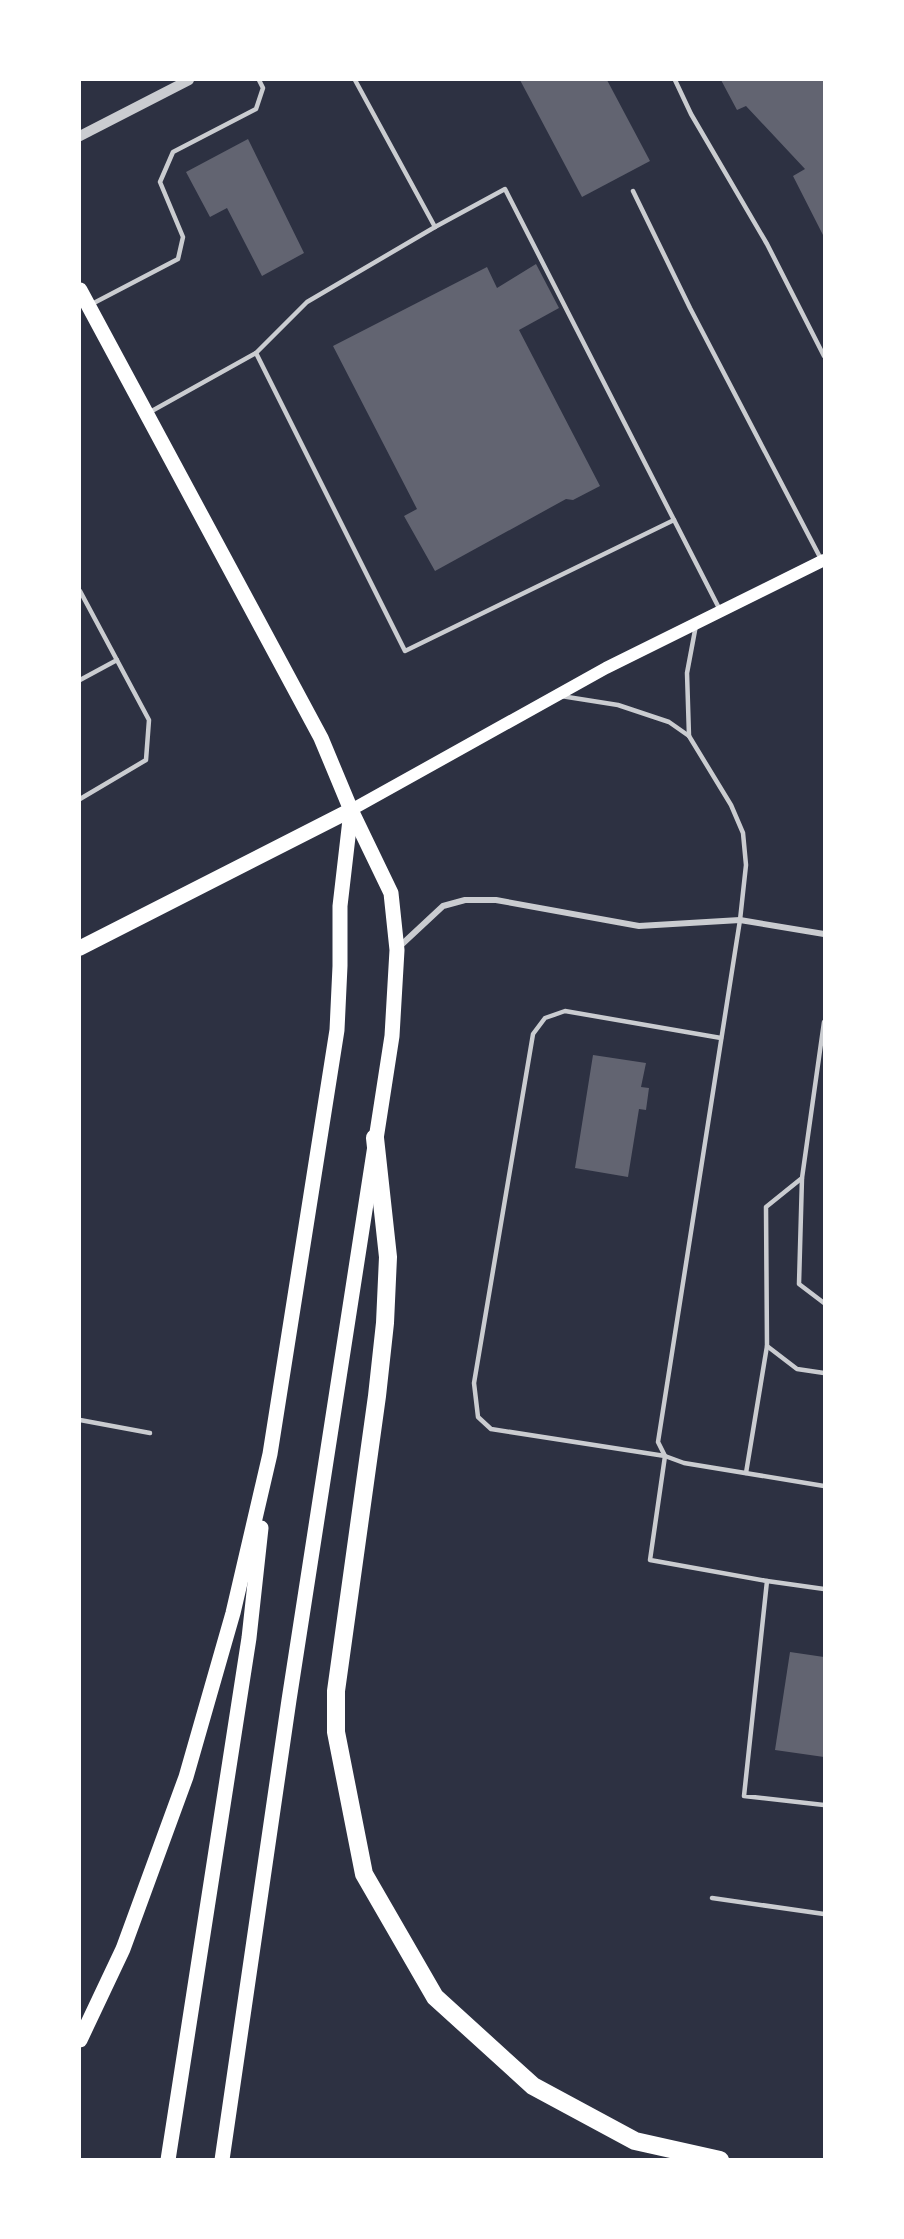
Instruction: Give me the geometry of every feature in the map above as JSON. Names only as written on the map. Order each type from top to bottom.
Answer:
[{"type":"highway","points":[[375,1138],[388,1257],[385,1323],[336,1691],[336,1732],[364,1874],[435,1997],[533,2086],[635,2141],[720,2160]]},
{"type":"main road","points":[[80,290],[145,415],[321,738],[351,810],[391,893],[396,950],[392,1036],[289,1700],[222,2160]]},
{"type":"main road","points":[[80,948],[351,810],[556,695],[823,560]]},
{"type":"main road","points":[[168,2160],[249,1638],[270,1454],[337,1030],[340,906],[351,810]]},
{"type":"main road","points":[[80,2040],[123,1949],[186,1777],[233,1613],[270,1454]]},
{"type":"street","points":[[80,136],[189,80]]},
{"type":"street","points":[[396,950],[443,906],[465,900],[496,900],[639,926],[740,920],[825,934]]},
{"type":"lane","points":[[88,307],[178,259],[183,237],[160,182],[173,152],[256,109],[263,88],[259,80]]},
{"type":"lane","points":[[356,80],[435,227]]},
{"type":"lane","points":[[675,80],[691,114],[767,243],[825,356]]},
{"type":"lane","points":[[145,415],[256,353],[307,302],[505,189],[720,611]]},
{"type":"lane","points":[[633,191],[690,308],[823,560]]},
{"type":"lane","points":[[256,353],[405,651],[674,520]]},
{"type":"lane","points":[[80,591],[148,720],[146,760],[80,799]]},
{"type":"lane","points":[[689,736],[687,673],[697,622]]},
{"type":"lane","points":[[80,680],[117,660]]},
{"type":"lane","points":[[556,695],[618,705],[669,722],[689,736],[731,805],[743,834],[746,864],[740,920],[660,1425],[658,1442],[665,1456],[650,1560],[825,1589]]},
{"type":"lane","points":[[721,1038],[565,1011],[545,1018],[533,1034],[474,1383],[478,1417],[491,1429],[665,1456],[684,1463],[825,1486]]},
{"type":"lane","points":[[825,1022],[822,1060],[802,1178],[799,1284],[825,1303]]},
{"type":"lane","points":[[746,1473],[767,1346],[766,1207],[802,1178]]},
{"type":"lane","points":[[767,1346],[797,1369],[825,1373]]},
{"type":"lane","points":[[80,1420],[150,1433]]},
{"type":"lane","points":[[767,1581],[744,1796],[825,1805]]},
{"type":"lane","points":[[712,1898],[825,1914]]},
{"type":"building","points":[[520,80],[607,80],[650,161],[582,197]]},
{"type":"building","points":[[721,80],[824,80],[824,237],[793,176],[805,169],[746,106],[737,110]]},
{"type":"building","points":[[248,139],[304,253],[262,276],[227,208],[210,217],[186,172]]},
{"type":"building","points":[[536,264],[559,308],[519,330],[600,486],[573,500],[566,499],[435,571],[404,516],[417,509],[333,346],[487,267],[497,288]]},
{"type":"building","points":[[593,1055],[646,1063],[641,1087],[649,1088],[646,1110],[639,1109],[628,1177],[575,1168]]},
{"type":"building","points":[[790,1652],[824,1657],[824,1757],[775,1750]]}]
